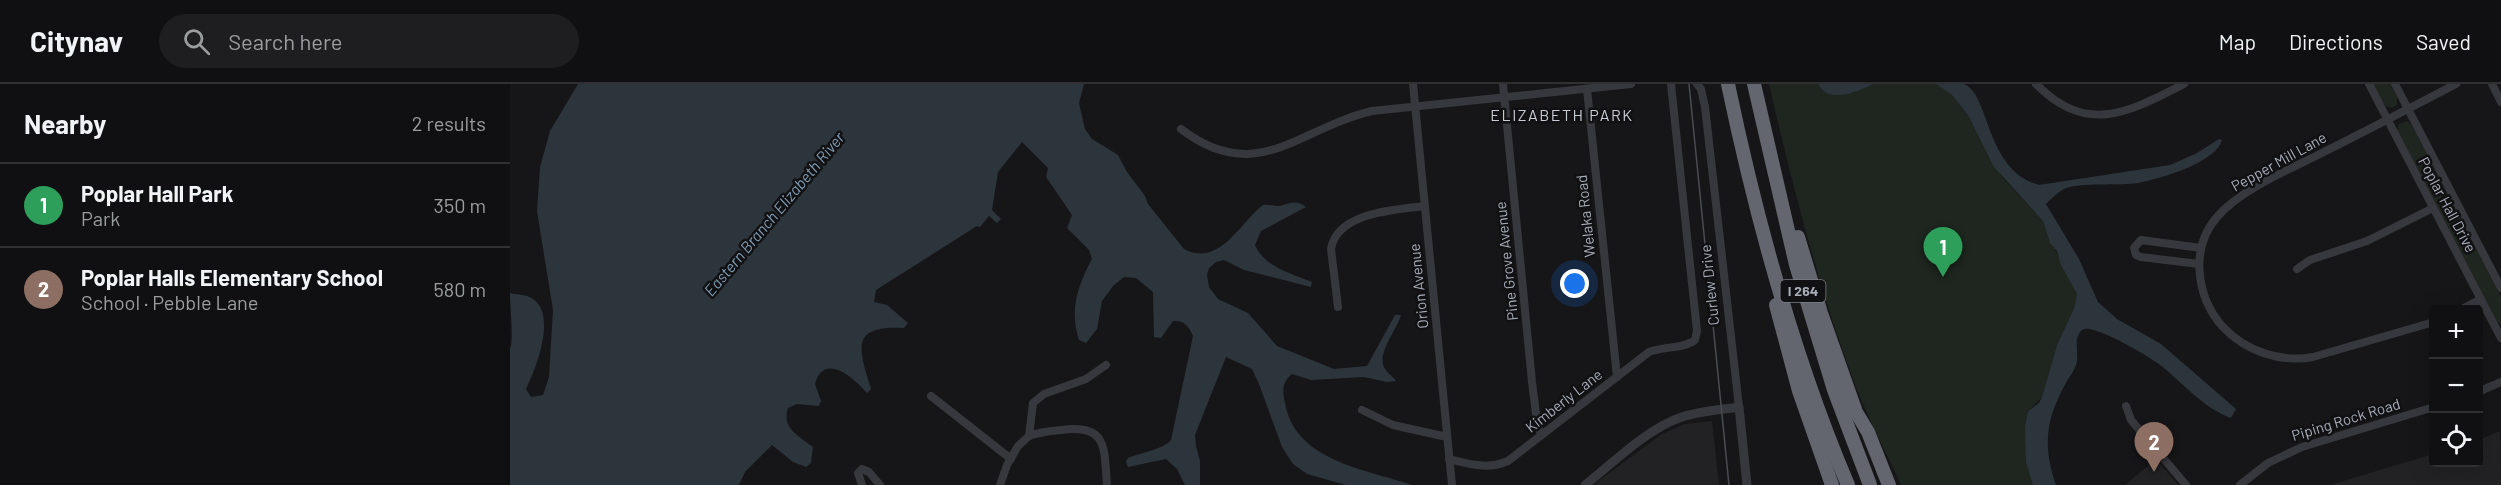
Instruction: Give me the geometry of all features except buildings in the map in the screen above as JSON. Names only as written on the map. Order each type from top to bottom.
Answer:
[{"type":"highway","name":"I 264","points":[[1728,84],[1757,206],[1804,366],[1848,485]]},
{"type":"highway","name":"I 264","points":[[1755,87],[1796,266],[1834,390],[1870,485]]},
{"type":"highway","points":[[1755,87],[1821,314],[1856,412],[1868,432],[1889,485]]},
{"type":"highway","points":[[1757,206],[1769,278],[1786,347],[1832,485]]},
{"type":"street","name":"Orion Avenue","points":[[1413,84],[1452,485]]},
{"type":"street","name":"Pine Grove Avenue","points":[[1503,84],[1532,382],[1541,435]]},
{"type":"street","points":[[1181,129],[1200,142],[1227,153],[1254,154],[1284,147],[1359,114],[1415,106],[1632,84]]},
{"type":"street","name":"Curlew Drive","points":[[1671,84],[1697,331],[1692,343]]},
{"type":"street","name":"Curlew Drive","points":[[1697,84],[1701,89],[1705,107],[1747,485]]},
{"type":"street","points":[[2036,84],[2052,99],[2073,110],[2102,114],[2120,113],[2144,105],[2184,84]]},
{"type":"street","name":"Poplar Hall Drive","points":[[2369,84],[2501,337]]},
{"type":"street","name":"Poplar Hall Drive","points":[[2395,84],[2501,288]]},
{"type":"street","name":"Pepper Mill Lane","points":[[2429,323],[2313,357],[2293,359],[2269,355],[2244,344],[2215,318],[2201,287],[2199,264],[2201,248],[2208,229],[2216,218],[2235,201],[2456,84]]},
{"type":"street","points":[[2492,84],[2501,102]]},
{"type":"street","name":"Welaka Road","points":[[1587,89],[1617,377]]},
{"type":"street","points":[[1338,307],[1331,249],[1338,231],[1371,214],[1425,206]]},
{"type":"street","points":[[2297,269],[2310,260],[2367,241],[2433,208]]},
{"type":"street","points":[[2199,264],[2141,257],[2136,255],[2134,248],[2141,240],[2201,248]]},
{"type":"street","points":[[2470,305],[2481,299]]},
{"type":"street","name":"Kimberly Lane","points":[[1449,459],[1483,467],[1508,461],[1657,348],[1692,343]]},
{"type":"street","points":[[1029,436],[1031,410],[1038,398],[1086,379],[1106,365]]},
{"type":"street","points":[[2483,390],[2501,382]]},
{"type":"street","points":[[931,396],[1011,459]]},
{"type":"street","points":[[2126,406],[2131,420],[2186,485]]},
{"type":"street","points":[[1585,485],[1657,429],[1671,421],[1690,414],[1739,407]]},
{"type":"street","name":"Piping Rock Road","points":[[2240,485],[2268,463],[2302,447],[2429,408]]},
{"type":"street","points":[[1362,410],[1393,425],[1447,437]]},
{"type":"street","points":[[1000,485],[1018,446],[1029,436],[1074,428],[1088,429],[1098,436],[1103,445],[1107,485]]},
{"type":"street","points":[[862,485],[858,473],[862,469],[869,472],[880,485]]},
{"type":"shaded area","points":[[1769,84],[1818,84],[1820,88],[1853,93],[1874,84],[1936,84],[1952,95],[1968,115],[2001,176],[2043,221],[2050,243],[2077,294],[2074,308],[2057,345],[2042,397],[2028,411],[2025,426],[2033,485],[1901,485],[1867,414],[1843,352],[1797,200]]},
{"type":"shaded area","points":[[2372,84],[2390,84],[2397,97],[2397,105],[2392,108],[2385,106]]},
{"type":"shaded area","points":[[2407,121],[2411,124],[2501,297],[2501,324],[2497,322],[2397,131],[2399,124]]},
{"type":"shaded area","points":[[1712,421],[1719,485],[1593,485],[1662,434],[1685,424]]},
{"type":"shaded area","points":[[2500,431],[2501,485],[2330,485],[2429,455],[2429,467],[2483,467],[2483,438]]},
{"type":"shaded area","points":[[2156,459],[2178,485],[2125,485]]},
{"type":"water","name":"Eastern Branch Elizabeth River","points":[[578,84],[1084,84],[1079,103],[1085,129],[1092,139],[1118,155],[1148,204],[1184,249],[1197,253],[1219,248],[1263,205],[1280,206],[1296,203],[1306,207],[1261,231],[1255,245],[1264,259],[1312,282],[1311,287],[1244,270],[1224,260],[1216,262],[1209,268],[1207,275],[1209,287],[1218,299],[1248,313],[1277,346],[1334,369],[1367,366],[1395,315],[1401,315],[1384,350],[1383,358],[1386,370],[1396,381],[1387,382],[1364,377],[1311,380],[1292,374],[1285,384],[1283,395],[1291,423],[1302,438],[1317,450],[1354,467],[1412,485],[1346,485],[1307,474],[1293,464],[1282,447],[1252,369],[1226,357],[1195,435],[1200,461],[1200,485],[1185,485],[1177,469],[1166,459],[1128,467],[1126,462],[1128,458],[1157,448],[1171,440],[1193,336],[1186,324],[1173,321],[1161,338],[1154,337],[1153,292],[1136,278],[1124,277],[1113,286],[1102,301],[1097,329],[1086,343],[1079,340],[1075,318],[1076,298],[1092,259],[1089,250],[1067,228],[1072,215],[1046,177],[1048,168],[1022,142],[998,172],[992,210],[1001,219],[997,223],[989,216],[980,227],[977,226],[876,290],[874,302],[887,305],[908,323],[904,328],[874,331],[866,335],[862,342],[863,362],[871,389],[867,393],[848,375],[832,369],[825,370],[819,374],[815,384],[821,401],[819,406],[797,404],[788,408],[786,415],[789,426],[813,447],[811,463],[806,467],[793,462],[772,445],[745,472],[739,485],[510,485],[512,331],[510,293],[531,297],[540,307],[544,329],[542,342],[526,389],[531,397],[543,395],[549,377],[553,310],[537,211],[540,167],[550,131]]},
{"type":"water","points":[[1818,84],[1874,84],[1852,93],[1836,95],[1829,94]]},
{"type":"water","points":[[1936,84],[1963,84],[1972,90],[1979,101],[1990,132],[2008,164],[2021,177],[2039,185],[2170,165],[2197,153],[2219,139],[2222,140],[2218,148],[2209,156],[2186,169],[2138,183],[2071,187],[2061,191],[2046,204],[2079,259],[2098,302],[2117,319],[2161,344],[2236,409],[2231,418],[2211,408],[2144,354],[2107,335],[2087,329],[2082,330],[2077,338],[2076,365],[2054,407],[2048,432],[2049,457],[2056,485],[2033,485],[2026,462],[2025,426],[2028,411],[2039,403],[2042,397],[2057,345],[2074,308],[2077,294],[2061,265],[2057,251],[2050,243],[2043,221],[1994,167],[1968,115],[1952,95]]},
{"type":"tram line","points":[[1689,84],[1729,485]]},
{"type":"place","name":"Poplar Hall Park","points":[[1943,277]]},
{"type":"place","name":"Poplar Halls Elementary School","points":[[2154,472]]},
{"type":"district","name":"ELIZABETH PARK","points":[[1562,115]]}]
